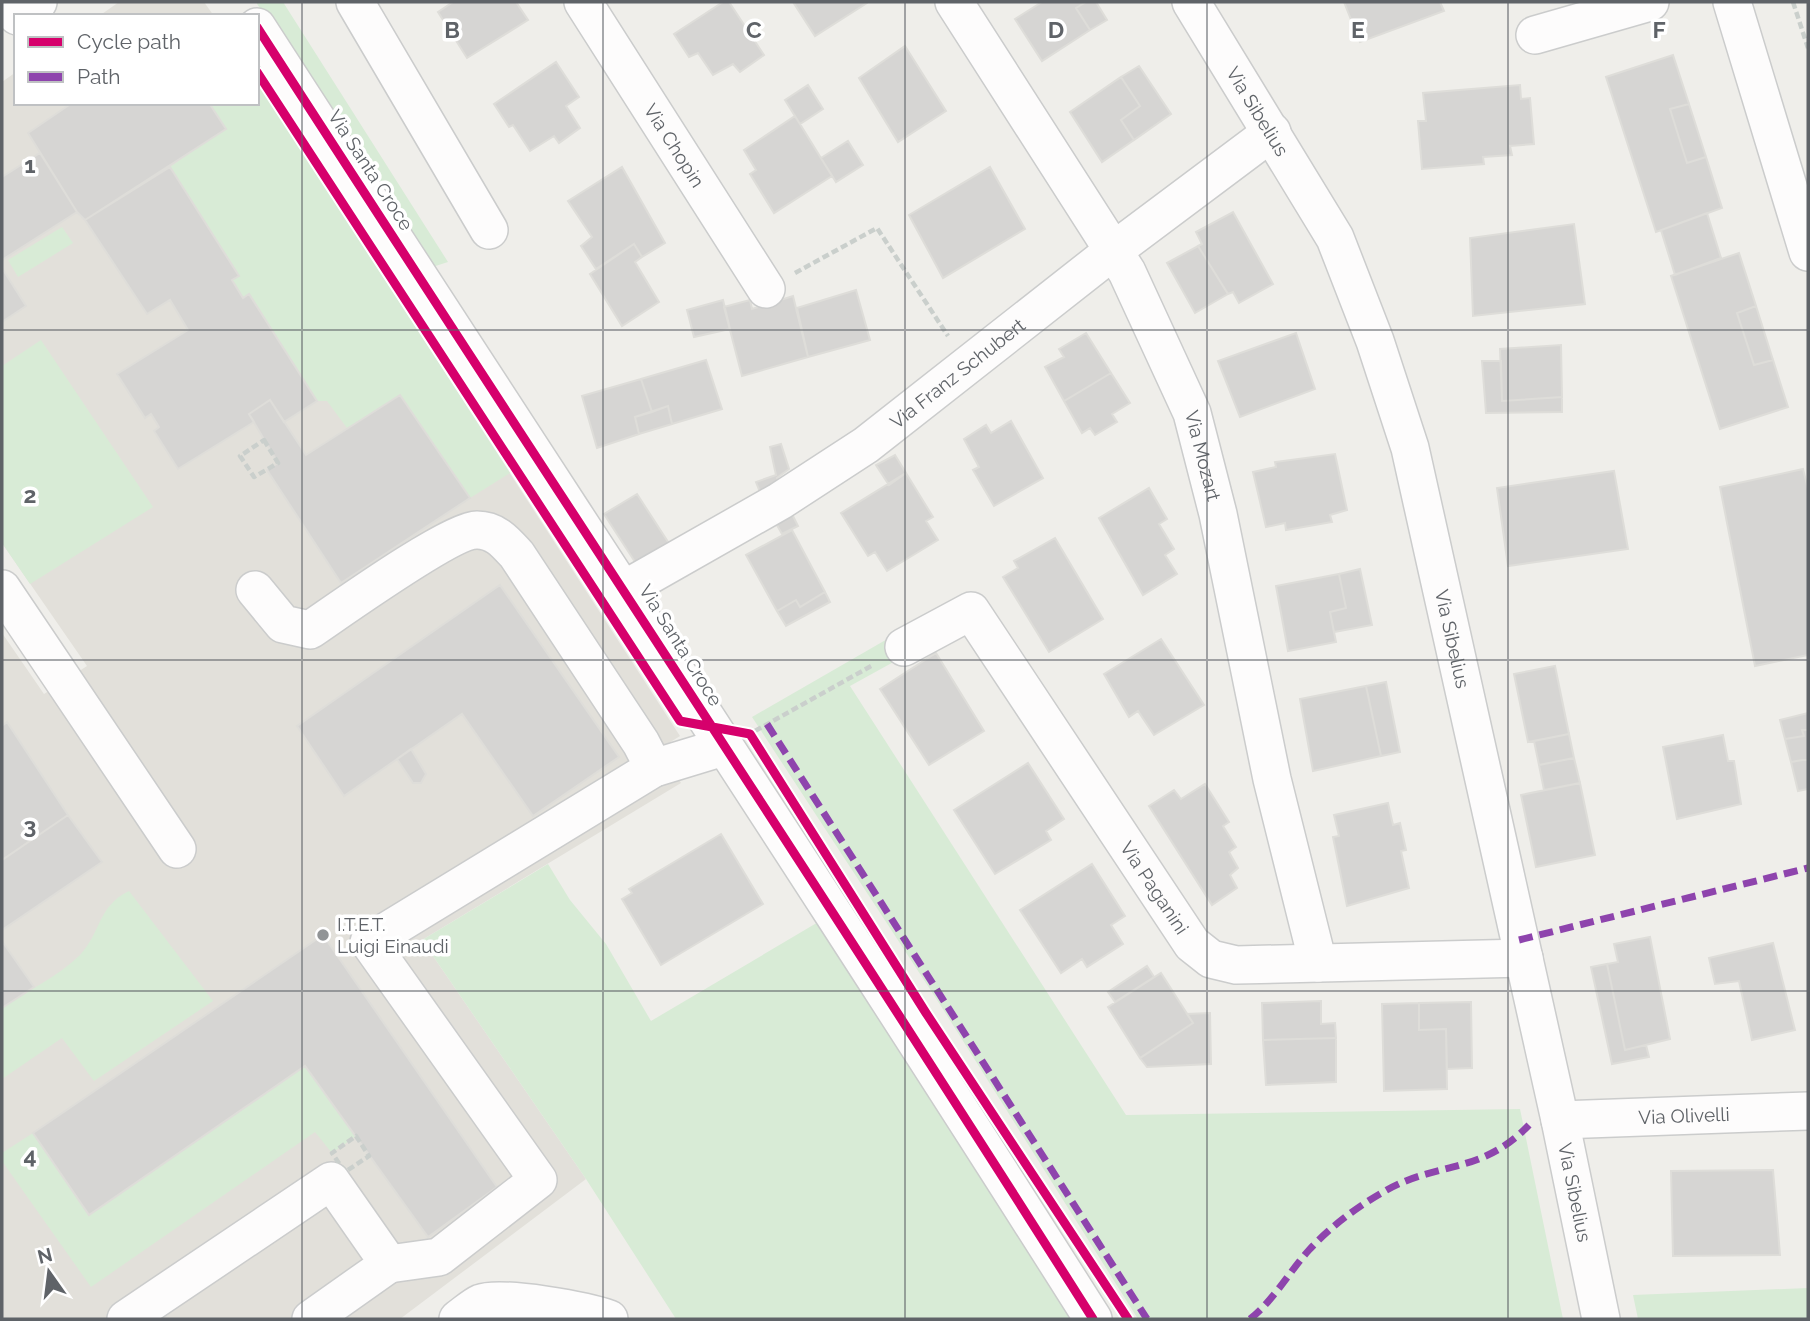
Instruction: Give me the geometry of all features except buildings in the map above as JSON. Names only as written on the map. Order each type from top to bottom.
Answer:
[{"type":"street","points":[[19,14],[38,2]]},
{"type":"street","points":[[355,2],[489,230]]},
{"type":"street","name":"Via Chopin","points":[[583,2],[766,289]]},
{"type":"street","name":"Via Mozart","points":[[954,2],[1113,251],[1161,340],[1192,413],[1218,514],[1272,779],[1318,963]]},
{"type":"street","name":"Via Sibelius","points":[[1191,2],[1335,238],[1375,341],[1410,448],[1560,1120],[1601,1319]]},
{"type":"street","points":[[1535,35],[1650,2]]},
{"type":"street","points":[[1732,2],[1808,252]]},
{"type":"street","name":"Via Santa Croce","points":[[259,30],[625,589],[743,742],[1093,1319]]},
{"type":"street","name":"Via Franz Schubert","points":[[625,589],[866,445],[1113,251],[1272,132]]},
{"type":"street","points":[[255,590],[284,624],[310,630],[444,544],[477,530],[501,537],[517,555],[641,743],[654,768]]},
{"type":"street","points":[[2,589],[177,849]]},
{"type":"street","name":"Via Paganini","points":[[904,647],[971,611],[1200,953],[1223,964],[1236,965],[1524,958]]},
{"type":"street","points":[[311,1319],[389,1264],[439,1257],[538,1180],[369,943],[654,768],[743,742]]},
{"type":"street","name":"Via Olivelli","points":[[1560,1120],[1808,1111]]},
{"type":"street","points":[[126,1319],[331,1181],[389,1264]]},
{"type":"street","points":[[458,1319],[482,1303],[498,1302],[588,1312],[609,1319]]},
{"type":"path","points":[[1793,2],[1808,48]]},
{"type":"path","points":[[766,289],[877,228],[967,366]]},
{"type":"path","points":[[264,440],[278,463],[254,477],[240,456],[264,440]]},
{"type":"path","points":[[743,742],[904,647]]},
{"type":"shaded area","points":[[119,2],[204,2],[213,14],[102,14]]},
{"type":"shaded area","points":[[14,73],[14,105],[259,105],[259,86],[680,736],[661,748],[681,783],[422,940],[586,1179],[400,1319],[2,1319],[2,633],[44,694],[87,666],[2,543],[2,82]]},
{"type":"green space","points":[[256,2],[283,2],[448,262],[420,271]]},
{"type":"green space","points":[[259,86],[510,473],[470,498],[400,395],[347,428],[327,401],[317,401],[250,294],[243,298],[232,280],[238,275],[170,167],[225,129],[210,105],[259,105]]},
{"type":"green space","points":[[62,227],[73,243],[18,277],[8,260]]},
{"type":"green space","points":[[41,340],[153,507],[30,584],[2,543],[2,366]]},
{"type":"green space","points":[[896,634],[908,654],[850,686],[1126,1115],[1520,1109],[1563,1319],[1138,1319],[941,1006],[752,717]]},
{"type":"green space","points":[[548,864],[570,900],[606,944],[651,1021],[820,921],[1076,1319],[676,1319],[586,1179],[422,940]]},
{"type":"green space","points":[[129,891],[213,1001],[94,1081],[62,1038],[2,1079],[2,1008],[72,963],[87,946],[111,904]]},
{"type":"green space","points":[[305,1066],[356,1136],[332,1153],[315,1132],[91,1287],[2,1161],[2,1153],[33,1133],[89,1214]]},
{"type":"green space","points":[[1808,1288],[1808,1319],[1638,1319],[1633,1295]]},
{"type":"marked path","points":[[767,724],[1147,1319]]},
{"type":"marked path","points":[[1519,940],[1808,868]]},
{"type":"marked path","points":[[1250,1319],[1267,1303],[1317,1241],[1355,1210],[1404,1182],[1494,1152],[1529,1125]]},
{"type":"cycle path","points":[[259,30],[886,995],[1093,1319]]},
{"type":"cycle path","points":[[259,75],[680,721],[750,734],[926,1013],[1128,1319]]},
{"type":"place","name":"I.T.E.T. Luigi Einaudi","points":[[323,935]]}]
